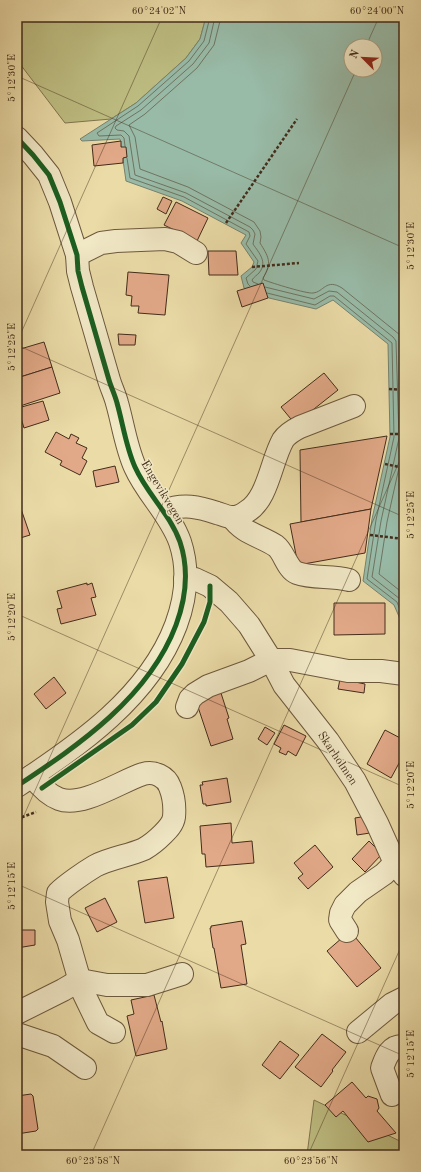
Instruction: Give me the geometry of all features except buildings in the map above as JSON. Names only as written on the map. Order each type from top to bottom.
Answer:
[{"type":"street","name":"Engevikvegen","points":[[17,138],[34,155],[49,175],[60,202],[77,255],[78,271],[82,287],[135,467],[169,518],[180,542],[185,579],[184,600],[170,641],[156,665],[139,688],[99,726],[25,781]]},
{"type":"street","points":[[77,255],[101,244],[116,241],[165,238],[178,242],[196,253]]},
{"type":"street","points":[[232,517],[248,511],[256,503],[262,494],[284,440],[292,432],[300,427],[354,406]]},
{"type":"street","name":"Engevikvegen","points":[[164,511],[182,506],[192,506],[232,517],[236,523],[249,533],[277,547],[294,572],[316,576],[340,577],[349,580]]},
{"type":"street","name":"Skarholmen","points":[[185,579],[195,579],[210,586],[229,602],[249,624],[284,685],[328,742],[355,781],[400,869],[384,874],[358,892],[344,905],[340,920],[347,931]]},
{"type":"street","points":[[187,706],[190,699],[195,694],[208,686],[249,671],[271,660],[290,660],[348,671],[381,671],[404,674]]},
{"type":"street","name":"Engevikvegen","points":[[25,781],[42,788],[60,800],[75,801],[102,793],[144,774],[155,774],[162,776],[168,783],[173,793],[175,806],[173,822],[168,829],[153,843],[143,849],[95,866],[58,893],[57,902],[60,921],[68,940],[84,992],[98,1023],[114,1032]]},
{"type":"street","points":[[20,1010],[63,990],[80,980],[108,985],[147,985],[182,974]]},
{"type":"street","points":[[358,1032],[392,1004],[404,998]]},
{"type":"street","points":[[17,1034],[53,1046],[85,1068]]},
{"type":"street","points":[[392,1094],[382,1068],[387,1054],[394,1047],[404,1046]]},
{"type":"path","points":[[226,223],[297,119]]},
{"type":"path","points":[[252,267],[299,263]]},
{"type":"path","points":[[389,389],[404,390]]},
{"type":"path","points":[[390,434],[404,434]]},
{"type":"path","points":[[385,464],[404,468]]},
{"type":"path","points":[[370,535],[404,539]]},
{"type":"green space","points":[[17,17],[206,17],[200,39],[186,58],[136,103],[111,119],[65,123],[17,60]]},
{"type":"green space","points":[[314,1100],[404,1143],[404,1155],[307,1155]]},
{"type":"water","points":[[206,17],[404,17],[404,628],[394,605],[363,581],[372,519],[390,437],[388,344],[333,300],[316,309],[269,298],[244,288],[241,276],[252,267],[254,262],[241,243],[246,235],[182,201],[126,181],[120,139],[82,141],[80,139],[136,103],[186,58],[200,39]]},
{"type":"cycle path","points":[[17,138],[49,175],[60,202],[77,255],[78,271],[82,287],[116,400],[129,452],[140,477],[165,513],[176,532],[185,563],[184,594],[176,625],[164,651],[148,675],[130,697],[110,717],[64,754],[17,786]]},
{"type":"cycle path","points":[[42,788],[132,725],[156,702],[182,664],[204,622],[210,602],[210,586]]}]
